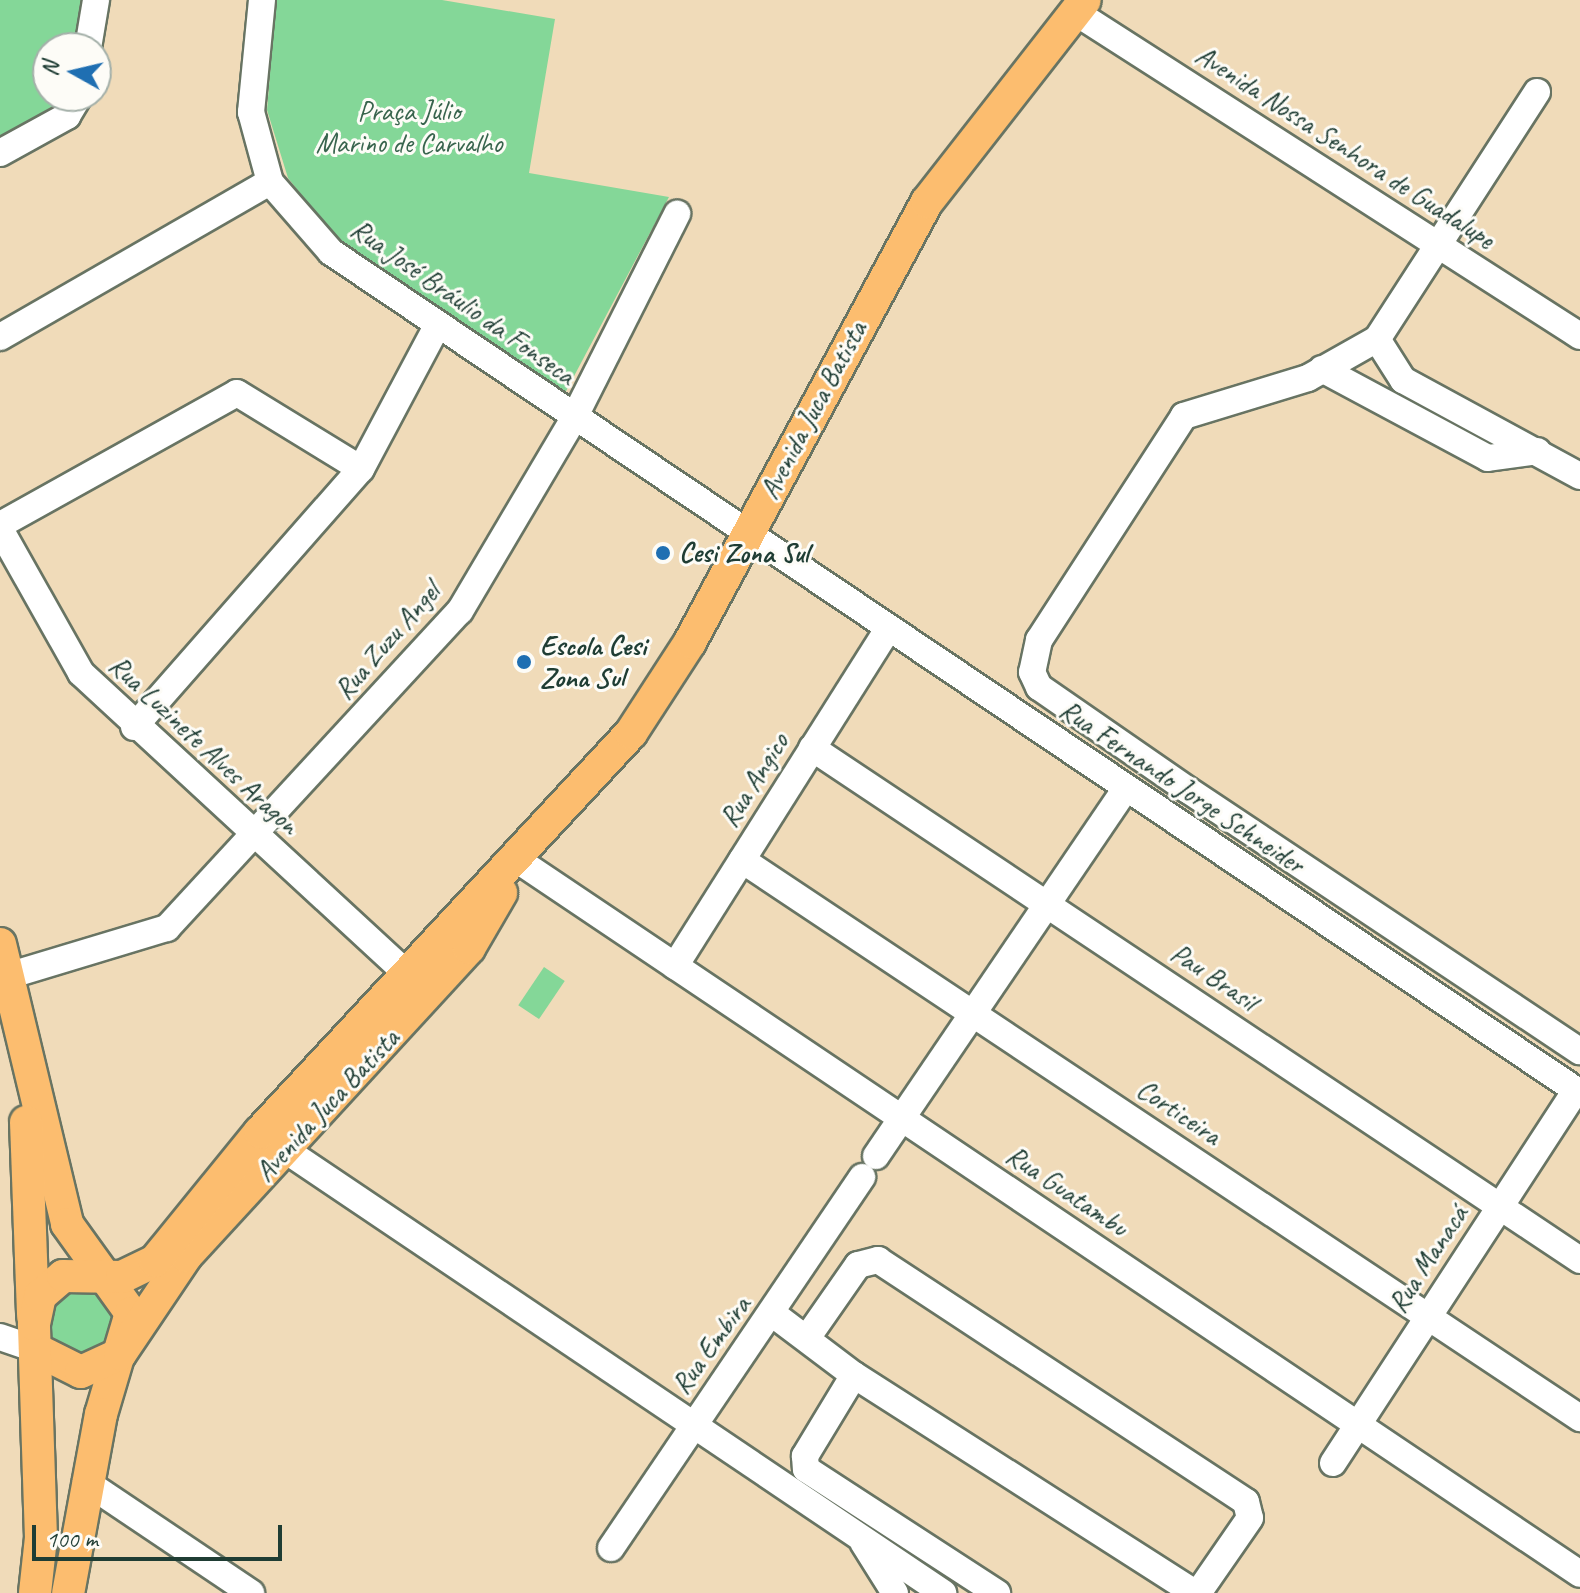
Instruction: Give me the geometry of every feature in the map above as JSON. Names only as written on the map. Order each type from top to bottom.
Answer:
[{"type":"main road","name":"Avenida Juca Batista","points":[[34,1336],[81,1372],[109,1364],[127,1344],[186,1256],[285,1153],[519,861],[631,733],[748,534],[927,202],[1080,6]]},
{"type":"main road","name":"Avenida Juca Batista","points":[[105,1277],[155,1261],[260,1132],[406,973],[458,938]]},
{"type":"main road","points":[[0,944],[11,975],[24,1047],[67,1224],[105,1277],[127,1298],[127,1344]]},
{"type":"main road","points":[[24,1047],[41,1538],[35,1593]]},
{"type":"main road","points":[[34,1336],[40,1296],[63,1276],[105,1277]]},
{"type":"main road","name":"Avenida Juca Batista","points":[[68,1593],[86,1482],[127,1344]]},
{"type":"street","points":[[91,32],[96,0]]},
{"type":"street","name":"Rua José Bráulio da Fonseca","points":[[262,0],[251,112],[270,182],[331,252],[748,534]]},
{"type":"street","name":"Avenida Nossa Senhora de Guadalupe","points":[[1080,6],[1437,244],[1579,332]]},
{"type":"street","points":[[1537,92],[1377,339],[1322,369],[1184,416],[1039,640],[1032,672],[1039,687],[1126,748],[1580,1051]]},
{"type":"street","points":[[0,153],[69,112]]},
{"type":"street","points":[[0,337],[270,182]]},
{"type":"street","name":"Rua Zuzu Angel","points":[[11,975],[167,928],[460,611],[574,418],[677,214]]},
{"type":"street","points":[[134,727],[361,469],[437,326]]},
{"type":"street","points":[[1377,339],[1403,380],[1580,476]]},
{"type":"street","points":[[1322,369],[1488,458],[1538,451]]},
{"type":"street","points":[[0,527],[237,393],[361,469]]},
{"type":"street","name":"Rua Luzinete Alves Aragon","points":[[0,527],[81,673],[134,727],[406,973]]},
{"type":"street","name":"Rua Fernando Jorge Schneider","points":[[748,534],[1578,1091]]},
{"type":"street","name":"Rua Angico","points":[[675,966],[889,628]]},
{"type":"street","name":"Pau Brasil","points":[[812,748],[1580,1260]]},
{"type":"street","name":"Rua Embira","points":[[611,1548],[773,1314],[900,1117],[1126,788]]},
{"type":"street","name":"Corticeira","points":[[742,860],[1580,1418]]},
{"type":"street","name":"Rua Guatambu","points":[[519,861],[1580,1574]]},
{"type":"street","name":"Rua Manacá","points":[[1333,1463],[1578,1091]]},
{"type":"street","points":[[260,1132],[285,1153],[695,1423],[943,1593]]},
{"type":"street","points":[[773,1314],[854,1375],[1196,1593],[1250,1518],[1246,1502],[878,1260],[858,1265],[807,1338]]},
{"type":"street","points":[[0,1337],[34,1336]]},
{"type":"street","points":[[854,1375],[805,1456],[806,1469],[997,1593]]},
{"type":"street","points":[[86,1482],[251,1593]]},
{"type":"street","points":[[862,1538],[895,1593]]},
{"type":"green space","points":[[0,0],[87,0],[82,32],[32,32],[32,112],[43,112],[0,136]]},
{"type":"green space","name":"Praça Júlio Marino de Carvalho","points":[[276,0],[442,0],[555,19],[529,173],[669,197],[564,395],[340,244],[288,178],[267,110]]},
{"type":"green space","points":[[544,967],[565,981],[539,1019],[518,1005]]},
{"type":"green space","points":[[97,1287],[118,1308],[117,1338],[81,1361],[46,1336],[55,1294]]},
{"type":"place","name":"Cesi Zona Sul","points":[[663,553]]},
{"type":"place","name":"Escola Cesi Zona Sul","points":[[524,662]]}]
